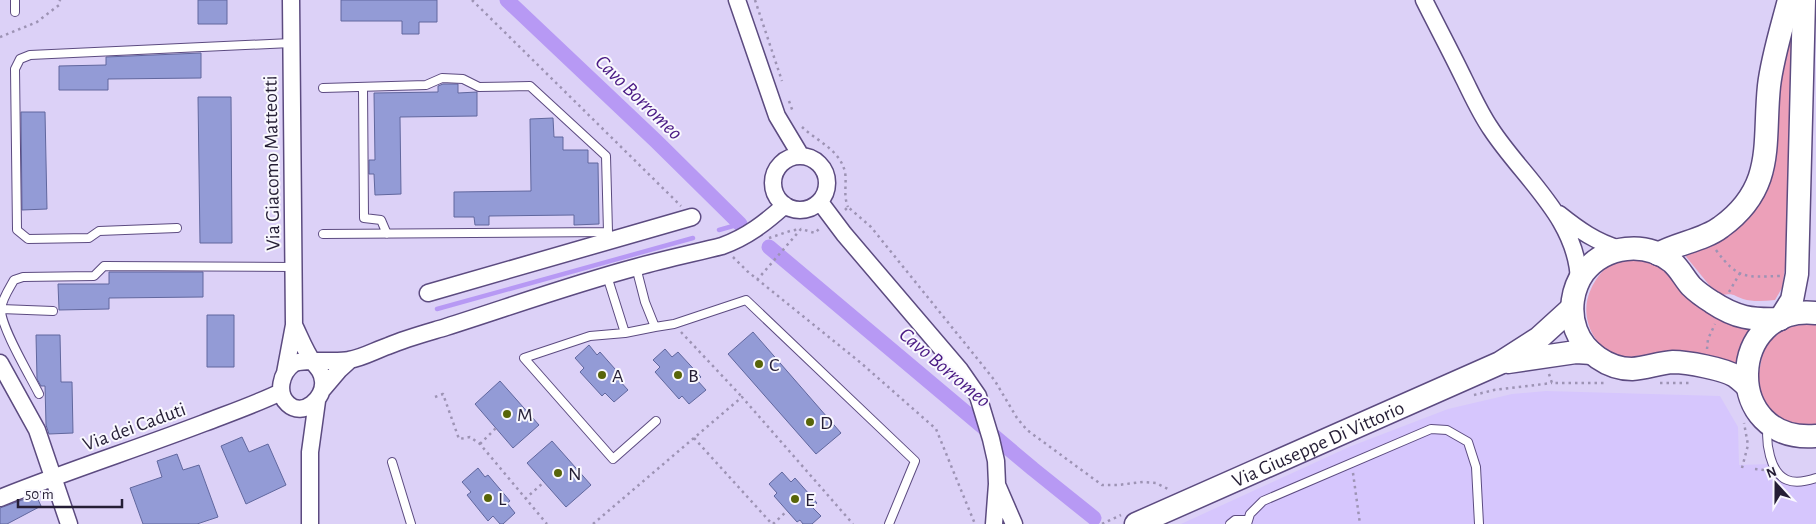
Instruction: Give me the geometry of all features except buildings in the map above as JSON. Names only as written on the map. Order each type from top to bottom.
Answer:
[{"type":"main road","points":[[1658,254],[1721,227],[1743,207],[1759,180],[1765,159],[1769,85],[1788,0]]},
{"type":"main road","points":[[1804,0],[1797,274],[1792,300],[1780,319],[1755,342],[1746,366],[1747,386],[1754,406],[1768,422],[1788,434],[1816,436]]},
{"type":"main road","points":[[1747,386],[1734,376],[1705,366],[1673,362],[1631,369],[1620,368],[1609,364],[1592,353],[1585,346],[1576,331],[1572,308],[1573,297],[1583,274],[1605,255],[1620,249],[1636,248],[1658,254],[1673,264],[1699,293],[1732,313],[1754,320],[1780,319],[1799,313],[1816,313]]},
{"type":"main road","name":"Via Giuseppe Di Vittorio","points":[[1132,518],[1500,363],[1539,338],[1572,308]]},
{"type":"main road","name":"Via Giuseppe Di Vittorio","points":[[1500,363],[1576,352],[1592,353]]},
{"type":"street","name":"Via Giacomo Matteotti","points":[[285,373],[294,325],[290,0]]},
{"type":"street","points":[[736,0],[777,116],[801,156]]},
{"type":"street","points":[[1424,0],[1490,128],[1555,212],[1572,244],[1578,264],[1578,282]]},
{"type":"street","points":[[777,116],[783,162]]},
{"type":"street","points":[[794,156],[801,156],[810,157],[818,162],[824,168],[827,177],[825,195],[820,202],[803,210],[785,206],[775,193],[773,184],[777,168],[783,162],[794,156]]},
{"type":"street","points":[[820,202],[832,219],[960,370],[982,405],[996,461],[997,484],[994,524]]},
{"type":"street","points":[[350,360],[338,370],[320,395],[307,407],[299,409],[286,402],[281,392],[281,385],[285,373],[298,361],[350,360],[403,340],[636,267],[735,241],[761,226],[785,206]]},
{"type":"street","points":[[1555,212],[1603,244],[1620,249]]},
{"type":"street","points":[[428,293],[692,217]]},
{"type":"street","name":"Via Giacomo Matteotti","points":[[294,325],[313,362]]},
{"type":"street","points":[[310,524],[310,452],[324,382],[321,373],[313,362]]},
{"type":"street","points":[[0,363],[37,430],[69,524]]},
{"type":"street","name":"Via dei Caduti","points":[[0,498],[52,477],[128,452],[260,403],[281,392]]},
{"type":"street","points":[[291,406],[300,421],[310,452]]},
{"type":"street","points":[[997,484],[1014,524]]},
{"type":"lane","points":[[15,0],[15,12]]},
{"type":"lane","points":[[177,228],[98,231],[89,238],[28,239],[17,230],[15,69],[20,59],[30,55],[291,43]]},
{"type":"lane","points":[[323,88],[426,85],[442,78],[463,78],[479,87],[530,86],[606,156],[608,232],[324,234]]},
{"type":"lane","points":[[363,88],[364,218],[381,220],[387,234]]},
{"type":"lane","points":[[39,394],[6,330],[1,309],[14,280],[23,277],[94,276],[104,266],[293,268]]},
{"type":"lane","points":[[636,267],[647,307],[655,327]]},
{"type":"lane","points":[[607,276],[625,333]]},
{"type":"lane","points":[[656,421],[613,459],[524,358],[590,336],[625,333],[674,324],[746,300],[915,461],[889,524]]},
{"type":"lane","points":[[1,309],[53,311]]},
{"type":"lane","points":[[1768,422],[1767,443],[1773,466],[1780,476],[1789,481],[1803,482],[1816,478]]},
{"type":"lane","points":[[1230,524],[1235,520],[1248,522],[1250,514],[1263,501],[1431,429],[1446,430],[1468,442],[1476,467],[1479,524]]},
{"type":"lane","points":[[392,462],[411,524]]},
{"type":"path","points":[[0,37],[37,22],[59,5],[60,0]]},
{"type":"path","points":[[755,0],[783,82]]},
{"type":"path","points":[[789,100],[795,115]]},
{"type":"path","points":[[798,123],[814,138],[831,149],[840,161],[845,172],[845,200],[848,207],[871,227],[980,362],[995,381],[1017,418],[1028,430],[1102,485],[1118,486],[1143,482],[1156,483],[1174,492],[1165,496]]},
{"type":"path","points":[[757,280],[801,229],[814,233],[848,207]]},
{"type":"path","points":[[674,324],[742,397],[853,524]]},
{"type":"path","points":[[435,397],[444,394],[459,439],[470,437],[480,444],[547,524]]},
{"type":"path","points":[[593,524],[742,397]]},
{"type":"path","points":[[480,444],[496,428]]},
{"type":"path","points":[[694,438],[773,524],[787,511]]},
{"type":"path","points":[[1352,463],[1360,524]]},
{"type":"path","points":[[525,499],[544,482]]},
{"type":"path","points":[[1102,524],[1132,518]]},
{"type":"shaded area","points":[[1793,26],[1795,29],[1785,268],[1782,288],[1775,300],[1751,301],[1732,295],[1723,295],[1710,286],[1683,253],[1704,245],[1777,147],[1780,84]]},
{"type":"shaded area","points":[[1629,259],[1651,261],[1754,327],[1747,336],[1737,367],[1626,358],[1613,353],[1597,341],[1592,333],[1587,316],[1586,307],[1591,289],[1599,276],[1610,265]]},
{"type":"shaded area","points":[[1816,324],[1816,427],[1785,421],[1771,411],[1761,397],[1757,381],[1764,348],[1775,335],[1790,326]]},
{"type":"shaded area","points":[[1546,391],[1720,396],[1738,427],[1739,465],[1771,464],[1790,480],[1816,481],[1816,524],[1181,524],[1349,447],[1448,409],[1512,394]]},
{"type":"waterway","name":"Cavo Borromeo","points":[[507,0],[656,141],[740,224]]},
{"type":"waterway","points":[[719,230],[740,224]]},
{"type":"waterway","points":[[437,309],[693,238]]},
{"type":"waterway","name":"Cavo Borromeo","points":[[769,247],[1094,518]]},
{"type":"place","name":"C","points":[[759,364]]},
{"type":"place","name":"A","points":[[602,375]]},
{"type":"place","name":"B","points":[[678,375]]},
{"type":"place","name":"M","points":[[507,414]]},
{"type":"place","name":"D","points":[[810,422]]},
{"type":"place","name":"N","points":[[558,473]]},
{"type":"place","name":"L","points":[[488,498]]},
{"type":"place","name":"E","points":[[795,499]]}]
